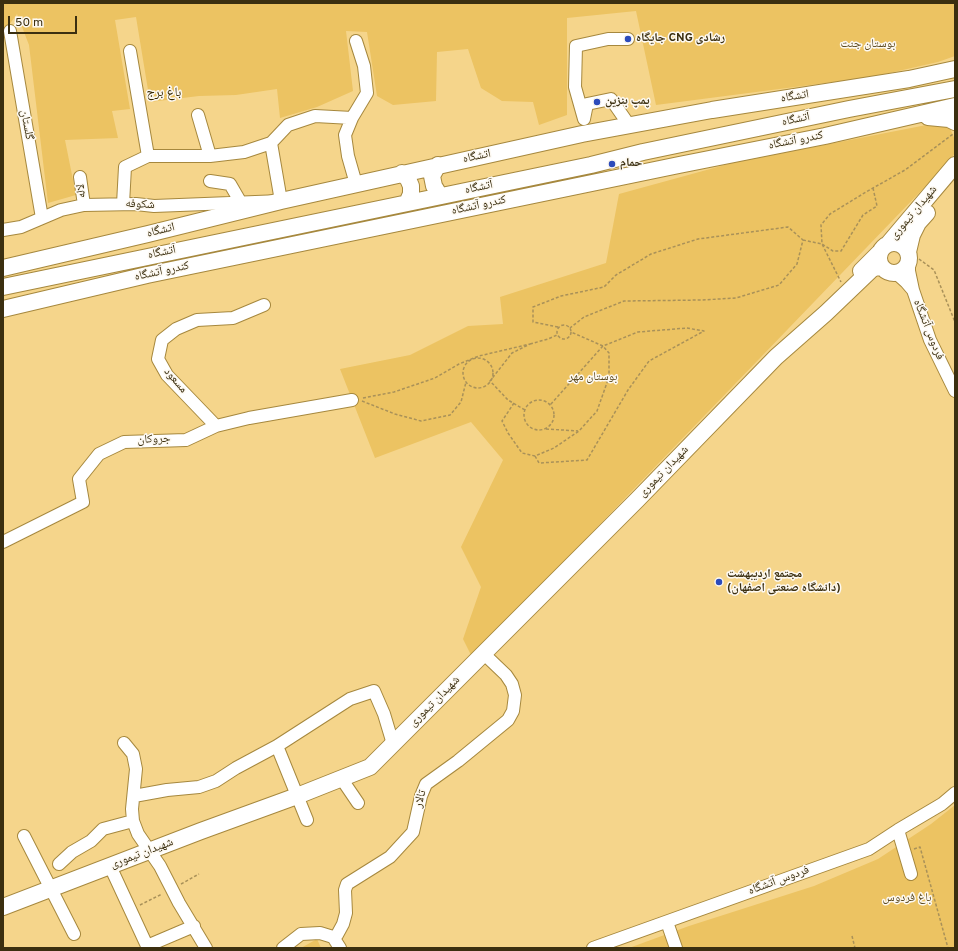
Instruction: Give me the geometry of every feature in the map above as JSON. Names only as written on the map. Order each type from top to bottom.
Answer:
[{"type":"main road","name":"اتشگاه","points":[[3,268],[281,201],[402,174],[583,126],[629,125],[712,110],[909,79],[955,69]]},
{"type":"main road","name":"آتشگاه","points":[[3,287],[591,165],[643,152],[955,89]]},
{"type":"main road","name":"کندرو آتشگاه","points":[[3,309],[146,275],[838,133],[955,106]]},
{"type":"main road","points":[[911,116],[949,119],[955,122]]},
{"type":"main road","points":[[643,152],[676,156],[818,128],[829,127],[838,133]]},
{"type":"main road","points":[[438,165],[432,176],[434,186],[440,196]]},
{"type":"main road","name":"شهیدان تیموری","points":[[3,907],[298,796],[370,767],[637,500],[776,357],[826,313],[872,269],[877,267],[886,259],[955,165]]},
{"type":"main road","points":[[402,174],[408,179],[411,186],[411,194],[407,203]]},
{"type":"main road","points":[[541,175],[596,182]]},
{"type":"main road","name":"شهیدان تیموری","points":[[908,256],[912,235],[918,222],[955,181]]},
{"type":"main road","points":[[899,243],[903,246],[908,256],[905,268],[886,259],[899,243]]},
{"type":"main road","points":[[3,304],[17,298],[104,280],[133,270],[164,253]]},
{"type":"main road","name":"شهیدان تیموری","points":[[776,357],[781,349],[843,288],[886,259]]},
{"type":"street","name":"گلستان","points":[[10,31],[42,218]]},
{"type":"street","points":[[583,126],[574,87],[576,46],[608,39],[628,39]]},
{"type":"street","points":[[356,41],[364,66],[367,93],[352,118],[345,135],[348,156],[356,184]]},
{"type":"street","points":[[130,51],[148,156]]},
{"type":"street","points":[[583,126],[587,104],[611,99],[629,125]]},
{"type":"street","points":[[198,115],[210,156]]},
{"type":"street","points":[[123,204],[125,167],[148,156],[210,156],[244,152],[270,143],[288,125],[315,116],[352,118]]},
{"type":"street","points":[[270,143],[281,201]]},
{"type":"street","name":"لاله","points":[[80,177],[84,205]]},
{"type":"street","points":[[210,181],[230,184],[241,203]]},
{"type":"street","name":"شکوفه","points":[[3,230],[21,227],[61,210],[84,205],[136,204],[154,206],[281,201]]},
{"type":"street","points":[[908,256],[912,290]]},
{"type":"street","points":[[886,259],[912,290]]},
{"type":"street","name":"فردوس آتشگاه","points":[[912,290],[930,340],[955,391]]},
{"type":"street","name":"مسعود","points":[[216,426],[167,376],[158,359],[162,340],[176,329],[197,320],[233,318],[264,305]]},
{"type":"street","name":"جروکان","points":[[3,542],[83,502],[79,479],[99,454],[124,442],[186,440],[216,426],[249,418],[352,400]]},
{"type":"street","name":"تالار","points":[[333,937],[337,935],[343,924],[346,913],[345,890],[348,884],[390,857],[413,832],[421,796],[426,784],[458,761],[508,720],[513,711],[515,695],[512,684],[506,675],[483,653]]},
{"type":"street","points":[[134,796],[167,790],[199,787],[216,781],[236,768],[277,746],[350,699],[374,691],[384,714],[393,744]]},
{"type":"street","points":[[124,743],[133,754],[136,769],[132,809],[133,821],[138,834],[160,866],[179,903],[206,948]]},
{"type":"street","points":[[277,746],[307,820]]},
{"type":"street","points":[[342,778],[358,803]]},
{"type":"street","name":"فردوس آتشگاه","points":[[593,948],[869,849],[942,804],[955,793]]},
{"type":"street","points":[[59,864],[72,852],[91,841],[103,829],[133,821]]},
{"type":"street","points":[[898,830],[912,874]]},
{"type":"street","points":[[24,836],[74,934]]},
{"type":"street","points":[[110,866],[148,947],[194,926]]},
{"type":"street","points":[[667,922],[676,948]]},
{"type":"street","points":[[283,948],[301,934],[320,933],[333,937],[340,948]]},
{"type":"path","points":[[843,288],[822,244],[821,225],[830,214],[905,170],[955,133]]},
{"type":"path","points":[[558,327],[557,332],[560,338],[564,339],[568,337],[571,332],[570,328],[564,325],[558,327],[533,322],[533,307],[561,296],[604,287],[616,275],[651,254],[698,239],[788,227],[803,240],[822,244],[833,251],[841,251],[863,215],[877,206],[873,188]]},
{"type":"path","points":[[570,328],[584,317],[624,301],[736,298],[778,285],[797,264],[803,240]]},
{"type":"path","points":[[908,256],[915,256],[934,270],[955,322]]},
{"type":"path","points":[[535,456],[539,463],[587,460],[628,390],[649,361],[704,331],[687,328],[638,332],[603,346],[550,405]]},
{"type":"path","points":[[514,403],[502,421],[508,433],[522,453],[535,456],[554,448],[579,431],[597,411],[609,376],[608,353],[603,346],[571,332]]},
{"type":"path","points":[[352,400],[394,392],[435,378],[459,364],[489,353],[530,344],[558,335]]},
{"type":"path","points":[[466,382],[469,385],[478,388],[483,387],[490,381],[512,353],[530,344]]},
{"type":"path","points":[[352,400],[363,401],[395,414],[421,421],[450,415],[461,402],[466,382],[463,372],[464,367],[470,360],[480,358],[489,362],[493,372],[490,381]]},
{"type":"path","points":[[490,381],[508,400],[525,410]]},
{"type":"path","points":[[544,429],[549,427],[554,419],[553,409],[546,402],[536,400],[528,406],[524,415],[527,424],[535,430],[544,429],[579,431]]},
{"type":"path","points":[[905,853],[920,846],[948,948]]},
{"type":"path","points":[[852,936],[855,948]]},
{"type":"green space","name":"بوستان جنت","points":[[3,3],[955,3],[955,56],[938,62],[872,77],[656,105],[636,11],[567,18],[567,115],[539,125],[533,102],[502,101],[481,88],[468,49],[437,52],[436,101],[393,105],[377,96],[367,32],[346,31],[353,91],[317,107],[280,118],[277,89],[236,95],[199,96],[150,102],[136,17],[115,20],[130,109],[112,111],[118,138],[65,140],[76,195],[48,203],[29,45],[17,14],[3,33]]},
{"type":"green space","name":"بوستان مهر","points":[[947,121],[955,140],[955,153],[946,165],[472,657],[463,639],[481,587],[461,547],[503,460],[471,422],[375,458],[340,369],[410,355],[468,326],[503,324],[500,297],[606,263],[619,194],[732,163]]},
{"type":"green space","name":"باغ فردوس","points":[[955,805],[955,948],[629,948],[689,926],[814,886],[878,859],[931,824]]},
{"type":"green space","points":[[317,939],[321,948],[301,948]]},
{"type":"place","name":"جایگاه CNG رشادی","points":[[628,39]]},
{"type":"place","name":"پمپ بنزین","points":[[597,102]]},
{"type":"place","name":"حمام","points":[[612,164]]},
{"type":"place","name":"مجتمع اردیبهشت (دانشگاه صنعتی اصفهان)","points":[[719,582]]},
{"type":"district","name":"باغ برج","points":[[164,93]]}]
